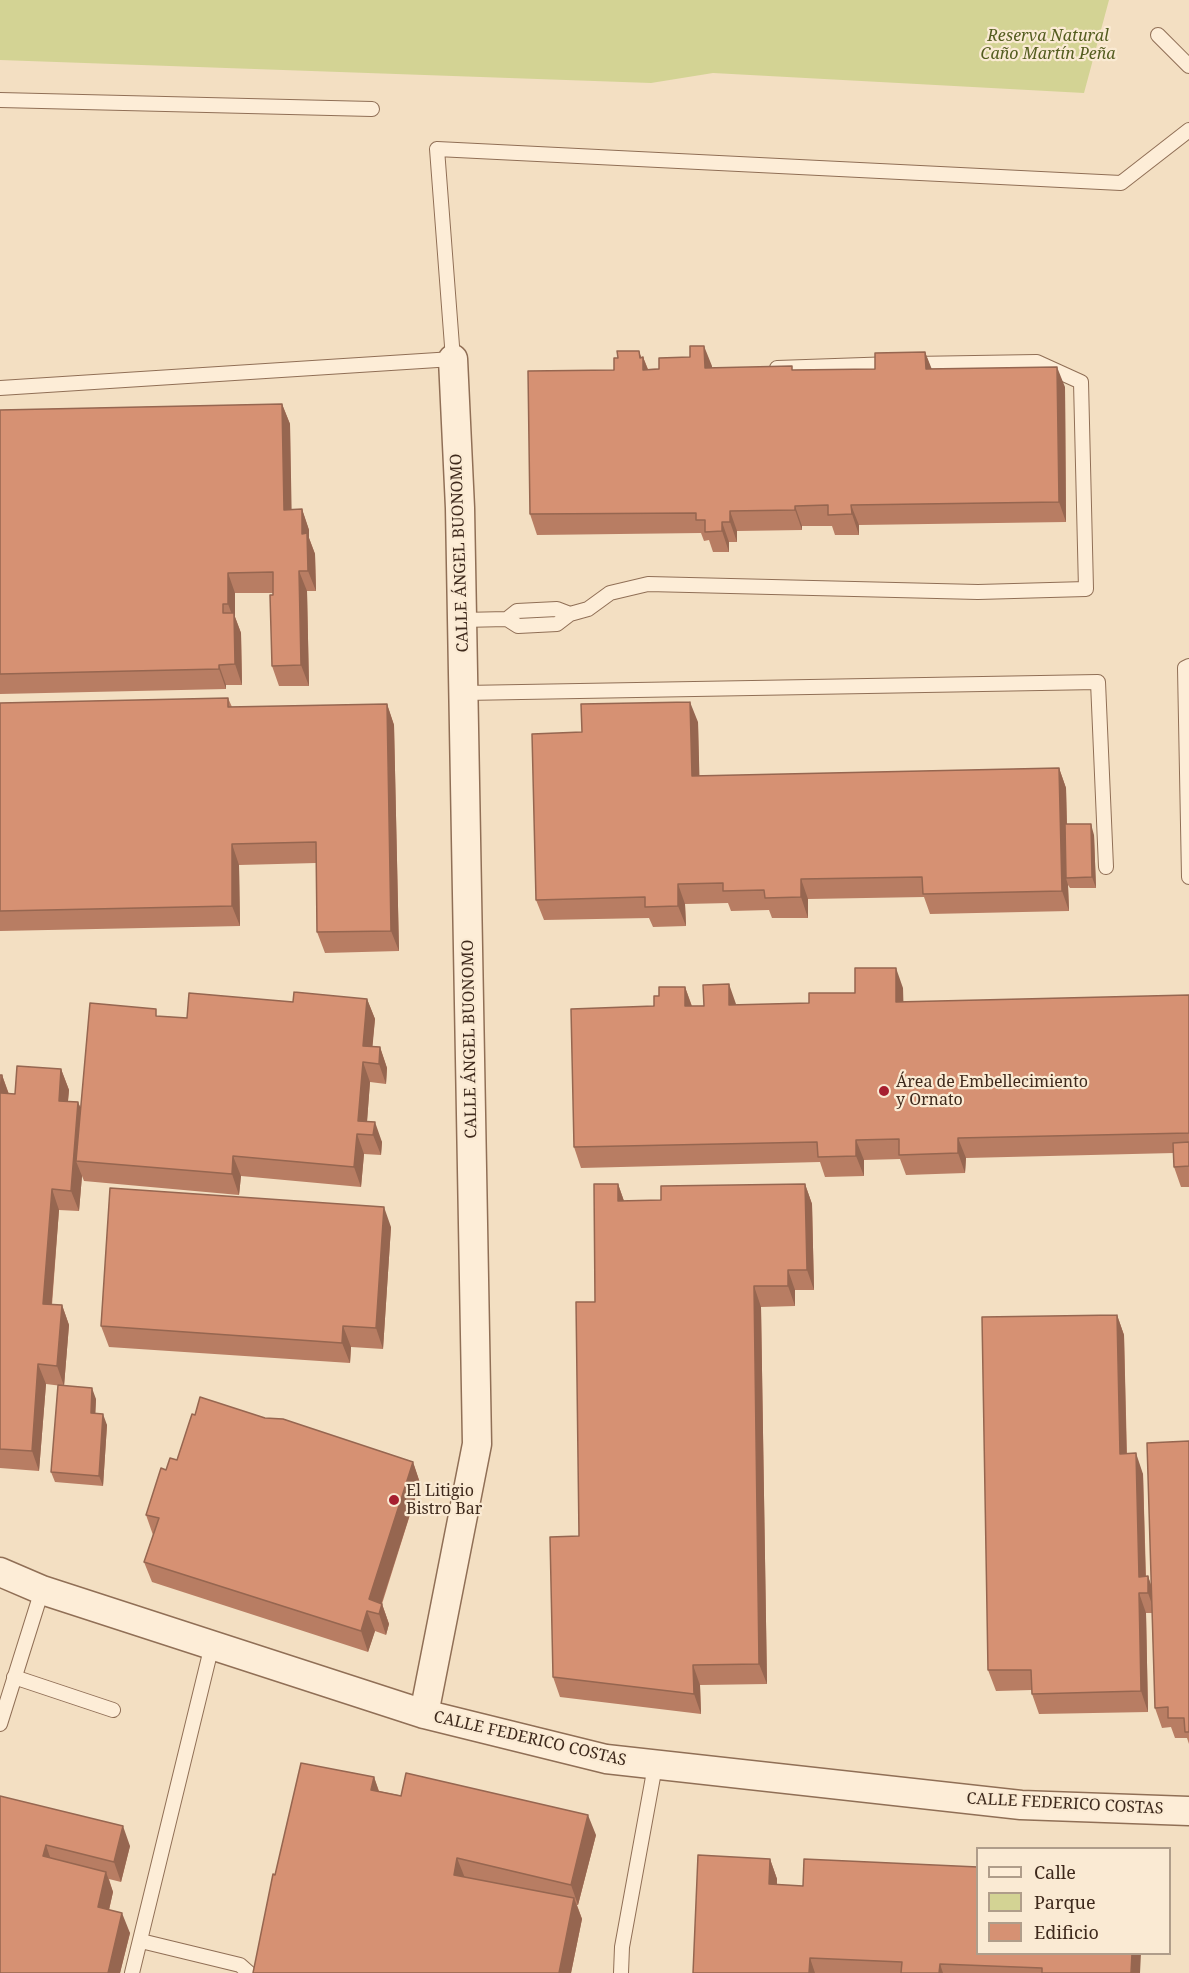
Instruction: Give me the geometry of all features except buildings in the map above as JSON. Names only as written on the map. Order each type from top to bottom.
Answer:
[{"type":"street","name":"CALLE ÁNGEL BUONOMO","points":[[424,1714],[477,1444],[460,508],[453,359]]},
{"type":"street","name":"CALLE FEDERICO COSTAS","points":[[0,1572],[42,1590],[424,1714],[606,1759],[1021,1805],[1189,1811]]},
{"type":"lane","points":[[1158,35],[1189,66]]},
{"type":"lane","points":[[0,100],[372,109]]},
{"type":"lane","points":[[0,388],[453,359],[437,149],[1122,183],[1189,130]]},
{"type":"lane","points":[[462,620],[507,619],[518,626],[557,624],[570,614],[588,609],[610,593],[648,584],[978,592],[1086,589],[1081,382],[1037,362],[768,368]]},
{"type":"lane","points":[[1189,666],[1185,668],[1189,877]]},
{"type":"lane","points":[[464,693],[1098,682],[1106,867]]},
{"type":"lane","points":[[0,1724],[42,1590]]},
{"type":"lane","points":[[132,1973],[212,1646]]},
{"type":"lane","points":[[14,1677],[113,1710]]},
{"type":"lane","points":[[621,1973],[621,1947],[655,1766]]},
{"type":"lane","points":[[141,1941],[240,1965],[249,1973]]},
{"type":"green space","name":"Reserva Natural Caño Martín Peña","points":[[0,0],[1109,0],[1084,93],[713,73],[651,83],[0,60]]},
{"type":"place","name":"Área de Embellecimiento y Ornato","points":[[884,1091]]},
{"type":"place","name":"El Litigio Bistro Bar","points":[[394,1500]]}]
